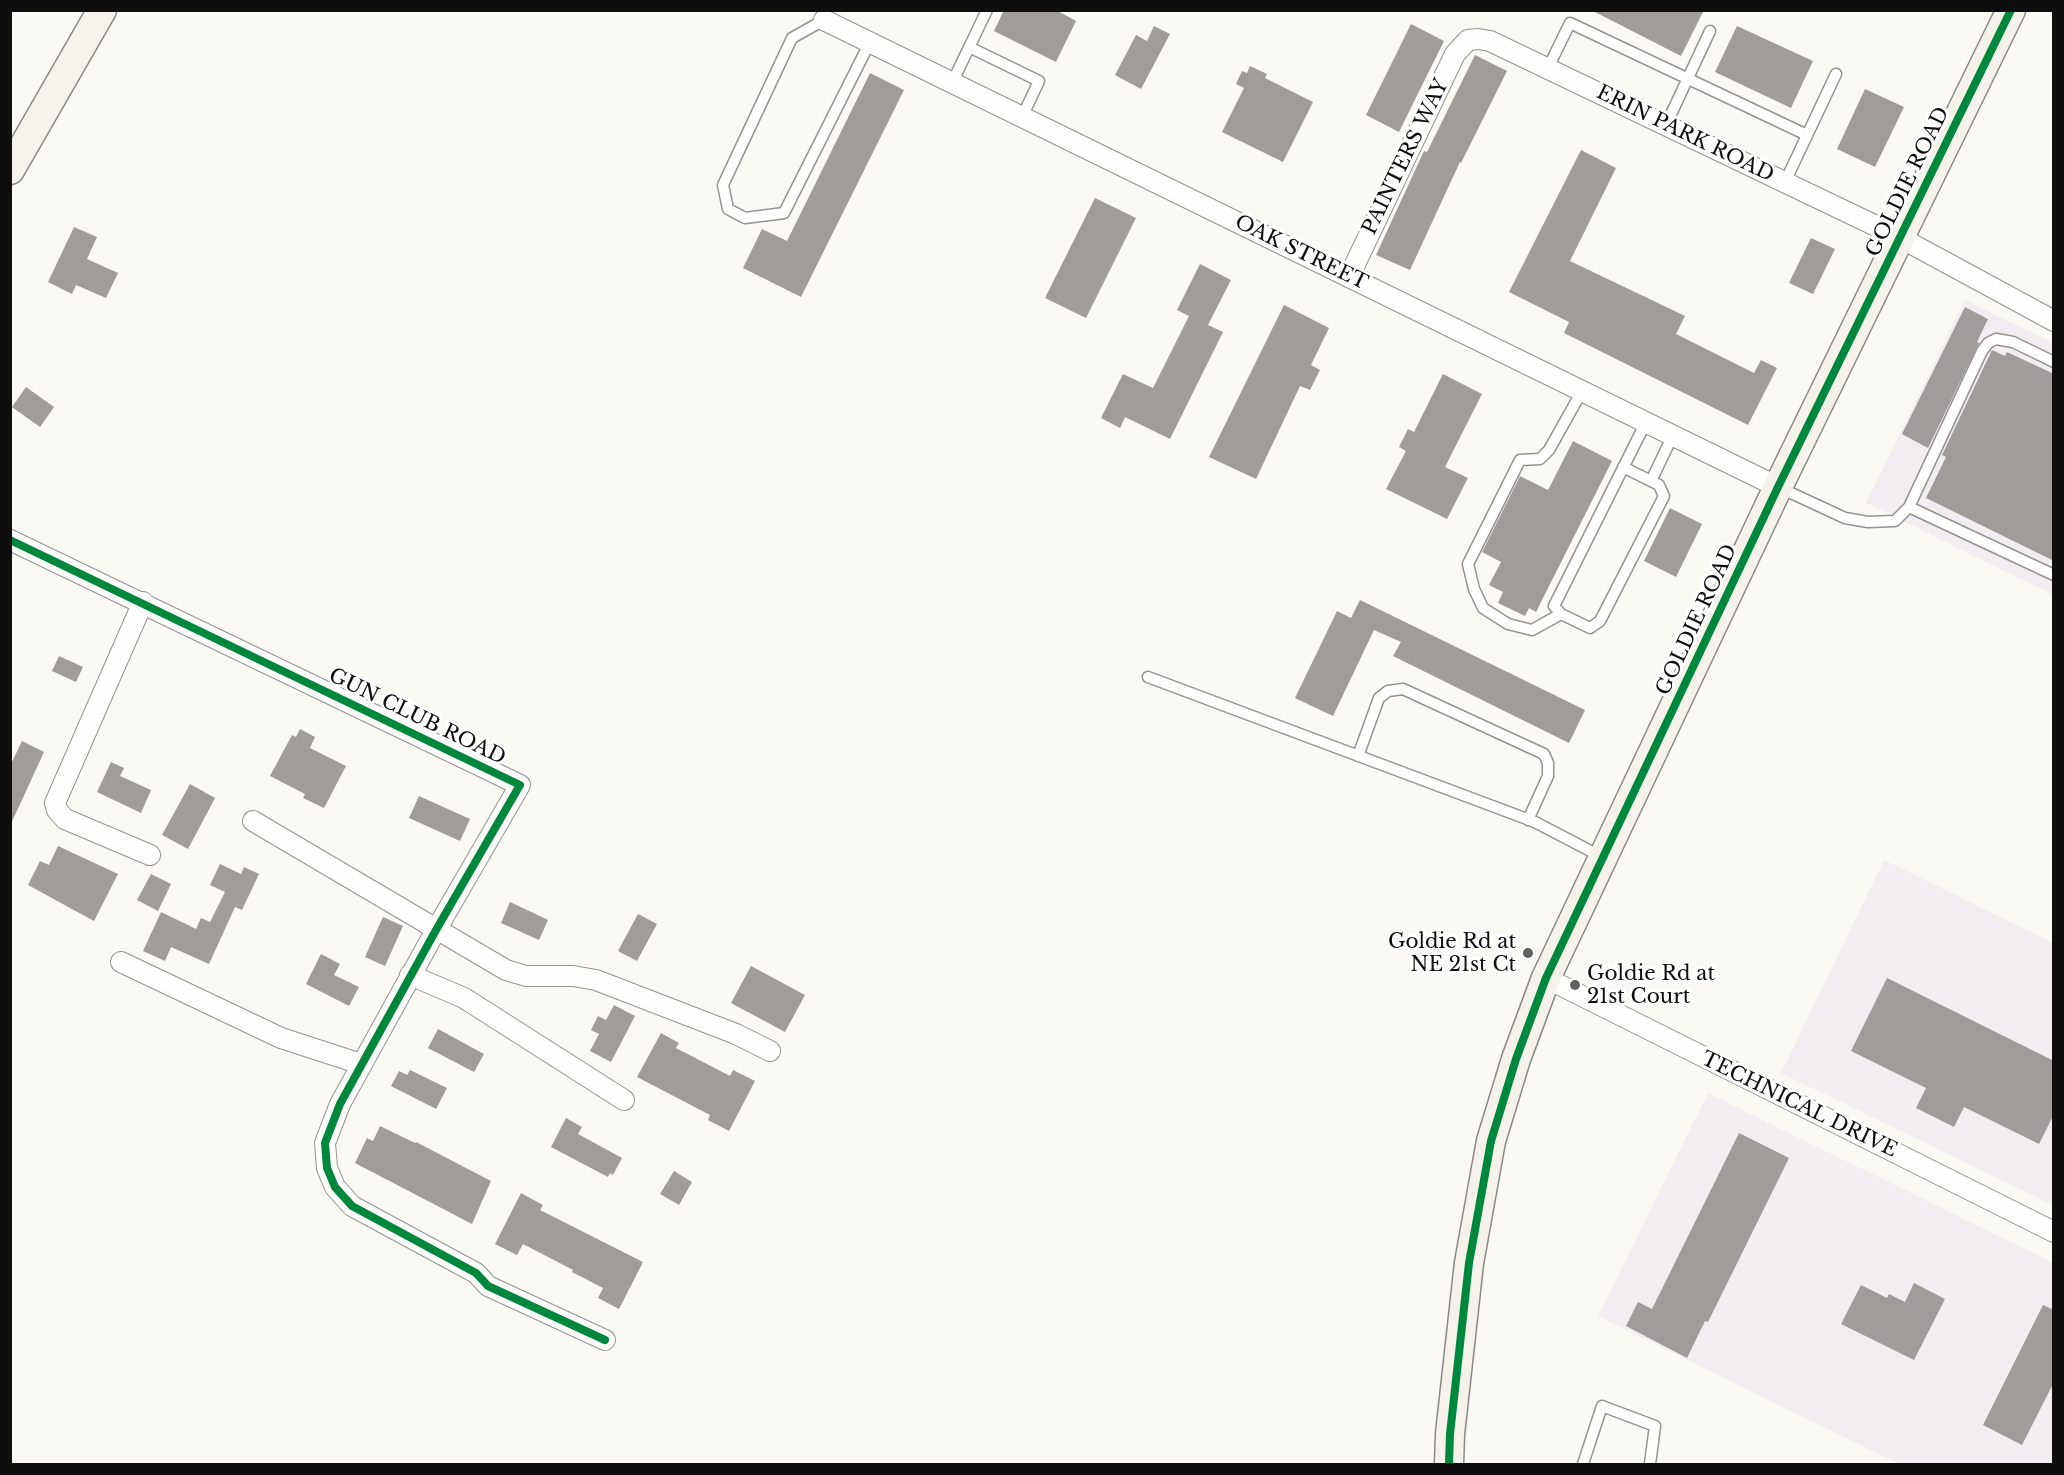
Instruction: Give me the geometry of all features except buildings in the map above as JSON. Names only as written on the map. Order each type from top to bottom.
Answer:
[{"type":"street","points":[[14,156],[102,10]]},
{"type":"street","name":"GOLDIE ROAD","points":[[1449,1464],[1450,1434],[1469,1263],[1491,1141],[1516,1059],[1546,978],[1778,487],[2011,10]]},
{"type":"street","name":"OAK STREET","points":[[824,20],[1778,487]]},
{"type":"street","name":"ERIN PARK ROAD","points":[[1467,40],[1490,41],[1548,68],[1899,237],[2054,321]]},
{"type":"street","name":"PAINTERS WAY","points":[[1349,277],[1455,54],[1467,40]]},
{"type":"street","name":"GUN CLUB ROAD","points":[[10,540],[520,785],[410,975],[340,1104],[325,1143],[327,1168],[335,1187],[352,1206],[476,1273],[488,1286],[605,1340]]},
{"type":"street","points":[[143,602],[55,803],[57,810],[65,819],[150,855]]},
{"type":"street","points":[[253,821],[506,970],[526,976],[573,976],[596,980],[736,1034],[771,1052]]},
{"type":"street","points":[[121,962],[281,1038],[361,1064]]},
{"type":"street","points":[[410,975],[464,998],[624,1100]]},
{"type":"street","name":"TECHNICAL DRIVE","points":[[1546,978],[2054,1232]]},
{"type":"lane","points":[[952,83],[987,10]]},
{"type":"lane","points":[[824,20],[792,38],[723,185],[728,209],[745,218],[784,213],[870,42]]},
{"type":"lane","points":[[1548,68],[1569,23],[1807,135]]},
{"type":"lane","points":[[1666,125],[1710,31]]},
{"type":"lane","points":[[969,47],[1039,81],[1022,117]]},
{"type":"lane","points":[[1785,182],[1836,74]]},
{"type":"lane","points":[[1778,487],[1845,518],[1868,522],[1895,521],[1909,507],[1982,351],[1988,343],[1996,339],[2013,342],[2054,362]]},
{"type":"lane","points":[[1561,614],[1532,630],[1508,624],[1483,608],[1474,589],[1468,564],[1520,460],[1540,459],[1549,450],[1581,391]]},
{"type":"lane","points":[[1623,467],[1659,485],[1664,496],[1600,621],[1590,628],[1561,614],[1554,606],[1623,467],[1646,422]]},
{"type":"lane","points":[[1651,481],[1673,435]]},
{"type":"lane","points":[[1909,507],[2054,575]]},
{"type":"lane","points":[[1148,677],[1528,819],[1603,858]]},
{"type":"lane","points":[[1358,756],[1379,698],[1388,691],[1403,689],[1544,754],[1548,763],[1548,776],[1528,819]]},
{"type":"lane","points":[[1583,1464],[1602,1406],[1655,1426],[1650,1464]]},
{"type":"shaded area","points":[[1965,300],[2053,343],[2053,595],[1866,503]]},
{"type":"shaded area","points":[[1884,860],[2053,943],[2053,1205],[1781,1073]]},
{"type":"shaded area","points":[[1708,1093],[2053,1263],[2053,1464],[1899,1464],[1598,1316]]},
{"type":"cycle path","points":[[1449,1464],[1450,1434],[1469,1263],[1491,1141],[1516,1059],[1546,978],[1778,487],[2011,10]]},
{"type":"cycle path","points":[[10,540],[520,785],[436,930],[340,1104],[325,1143],[327,1168],[335,1187],[352,1206],[476,1273],[488,1286],[605,1340]]},
{"type":"place","name":"Goldie Rd at NE 21st Ct","points":[[1528,953]]},
{"type":"place","name":"Goldie Rd at 21st Court","points":[[1575,985]]}]
